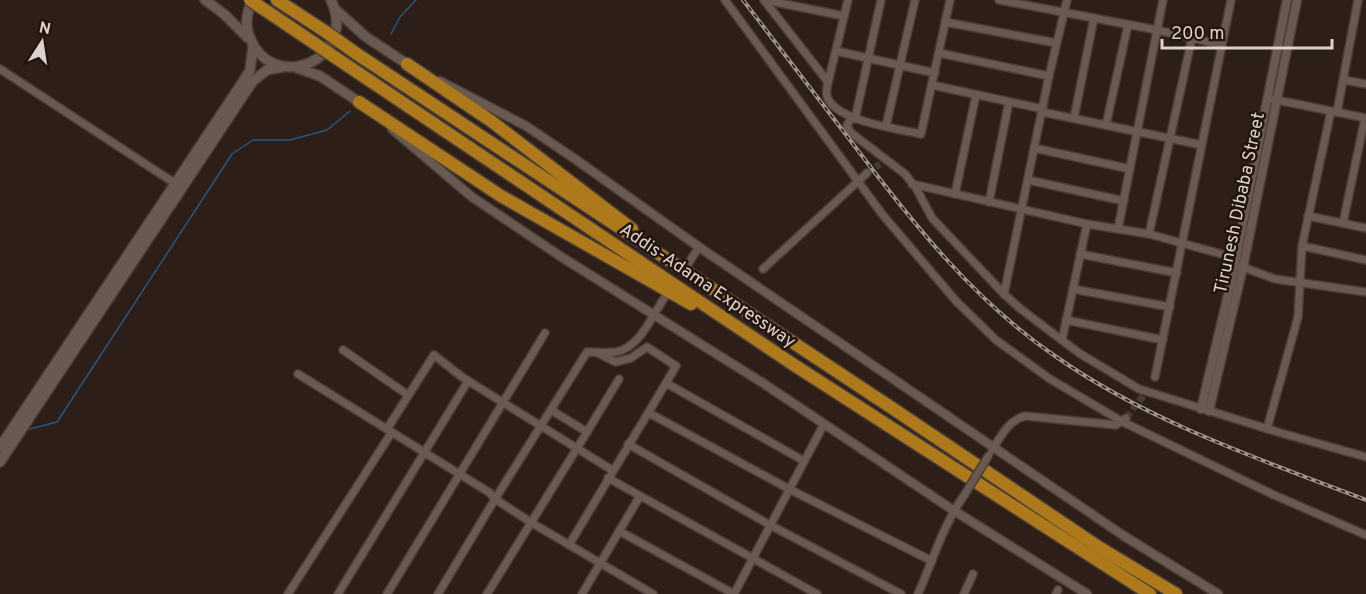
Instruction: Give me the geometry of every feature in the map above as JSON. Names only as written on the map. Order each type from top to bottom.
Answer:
[{"type":"highway","name":"Addis-Adama Expressway","points":[[252,0],[759,342],[1150,594]]},
{"type":"highway","name":"Addis-Adama Expressway","points":[[277,0],[1100,548],[1176,594]]},
{"type":"highway","points":[[407,63],[576,184],[694,278]]},
{"type":"highway","points":[[359,102],[501,196],[759,342]]},
{"type":"main road","points":[[205,0],[224,14],[266,60],[283,67]]},
{"type":"main road","points":[[0,462],[5,445],[17,422],[250,70],[253,45],[247,31],[247,18],[252,0]]},
{"type":"main road","points":[[331,0],[336,10],[366,37],[407,63]]},
{"type":"main road","points":[[295,68],[312,63],[323,56],[331,46],[337,28],[336,10]]},
{"type":"main road","points":[[5,445],[27,419],[253,81],[267,70],[283,67],[295,68],[320,76],[359,102]]},
{"type":"street","points":[[725,0],[882,214],[956,301],[996,340],[1050,379],[1124,420],[1274,495],[1366,535]]},
{"type":"street","points":[[764,0],[844,16]]},
{"type":"street","points":[[764,0],[828,82]]},
{"type":"street","points":[[848,0],[828,82],[827,97],[832,104],[854,118],[921,134],[950,0]]},
{"type":"street","points":[[881,0],[854,118],[848,125],[850,132],[882,162],[897,166],[916,188],[932,218],[1004,294],[1080,353],[1139,389],[1366,457]]},
{"type":"street","points":[[886,126],[915,0]]},
{"type":"street","points":[[999,0],[1033,3],[1064,12],[1222,45]]},
{"type":"street","points":[[1004,294],[1067,0]]},
{"type":"street","points":[[1118,229],[1163,0]]},
{"type":"street","points":[[1155,376],[1231,0]]},
{"type":"street","name":"Tirunesh Dibaba Street","points":[[1238,263],[1287,0]]},
{"type":"street","name":"Tirunesh Dibaba Street","points":[[1205,410],[1277,100],[1297,0]]},
{"type":"street","points":[[1267,429],[1298,317],[1302,246],[1334,112],[1344,80],[1358,0]]},
{"type":"street","points":[[1074,118],[1094,18]]},
{"type":"street","points":[[945,22],[1056,43]]},
{"type":"street","points":[[1107,125],[1128,25]]},
{"type":"street","points":[[1149,234],[1192,38]]},
{"type":"street","points":[[836,51],[935,73]]},
{"type":"street","points":[[939,53],[1049,76]]},
{"type":"street","points":[[407,63],[525,126],[991,451],[1218,594]]},
{"type":"street","points":[[0,69],[176,184]]},
{"type":"street","points":[[1344,80],[1366,84]]},
{"type":"street","points":[[932,85],[1202,145]]},
{"type":"street","points":[[955,194],[976,95]]},
{"type":"street","points":[[1267,98],[1365,118],[1343,223]]},
{"type":"street","points":[[359,102],[472,197],[560,256],[654,313],[953,510],[1087,594]]},
{"type":"street","points":[[989,202],[1009,102]]},
{"type":"street","points":[[1034,148],[1130,169]]},
{"type":"street","points":[[764,269],[867,173]]},
{"type":"street","points":[[1028,180],[1124,201]]},
{"type":"street","points":[[912,183],[1087,224],[1149,234],[1183,243],[1275,279],[1366,292]]},
{"type":"street","points":[[1308,216],[1366,228]]},
{"type":"street","points":[[1062,340],[1087,224]]},
{"type":"street","points":[[1302,246],[1366,260]]},
{"type":"street","points":[[688,264],[699,247]]},
{"type":"street","points":[[1080,254],[1177,273]]},
{"type":"street","points":[[1073,289],[1170,307]]},
{"type":"street","points":[[438,594],[588,352],[616,352],[631,346],[644,331],[665,297]]},
{"type":"street","points":[[1066,320],[1163,340]]},
{"type":"street","points":[[387,594],[545,333]]},
{"type":"street","points":[[569,545],[676,366],[647,347],[631,358],[616,362],[595,352]]},
{"type":"street","points":[[343,350],[408,395]]},
{"type":"street","points":[[288,594],[434,355],[468,381],[612,471]]},
{"type":"street","points":[[298,374],[490,493],[495,499],[569,545],[653,594]]},
{"type":"street","points":[[487,594],[618,379]]},
{"type":"street","points":[[335,594],[468,381]]},
{"type":"street","points":[[666,383],[804,461]]},
{"type":"street","points":[[551,410],[587,432]]},
{"type":"street","points":[[649,413],[789,489],[932,561]]},
{"type":"street","points":[[918,594],[938,541],[953,510],[991,451],[1016,418],[1025,416],[1116,425],[1124,420]]},
{"type":"street","points":[[620,531],[734,594],[824,424]]},
{"type":"street","points":[[628,444],[770,525],[901,594]]},
{"type":"street","points":[[608,478],[817,594]]},
{"type":"street","points":[[582,594],[640,496]]},
{"type":"street","points":[[964,594],[973,574]]},
{"type":"waterway","points":[[391,34],[400,17],[416,0]]},
{"type":"waterway","points":[[26,430],[57,422],[232,154],[253,140],[290,140],[327,130],[350,111]]},
{"type":"tunnel","points":[[867,173],[880,164]]},
{"type":"tunnel","points":[[1126,418],[1147,391]]},
{"type":"railway","points":[[743,0],[921,231],[971,285],[1025,334],[1091,379],[1166,420],[1245,454],[1366,500]]}]
